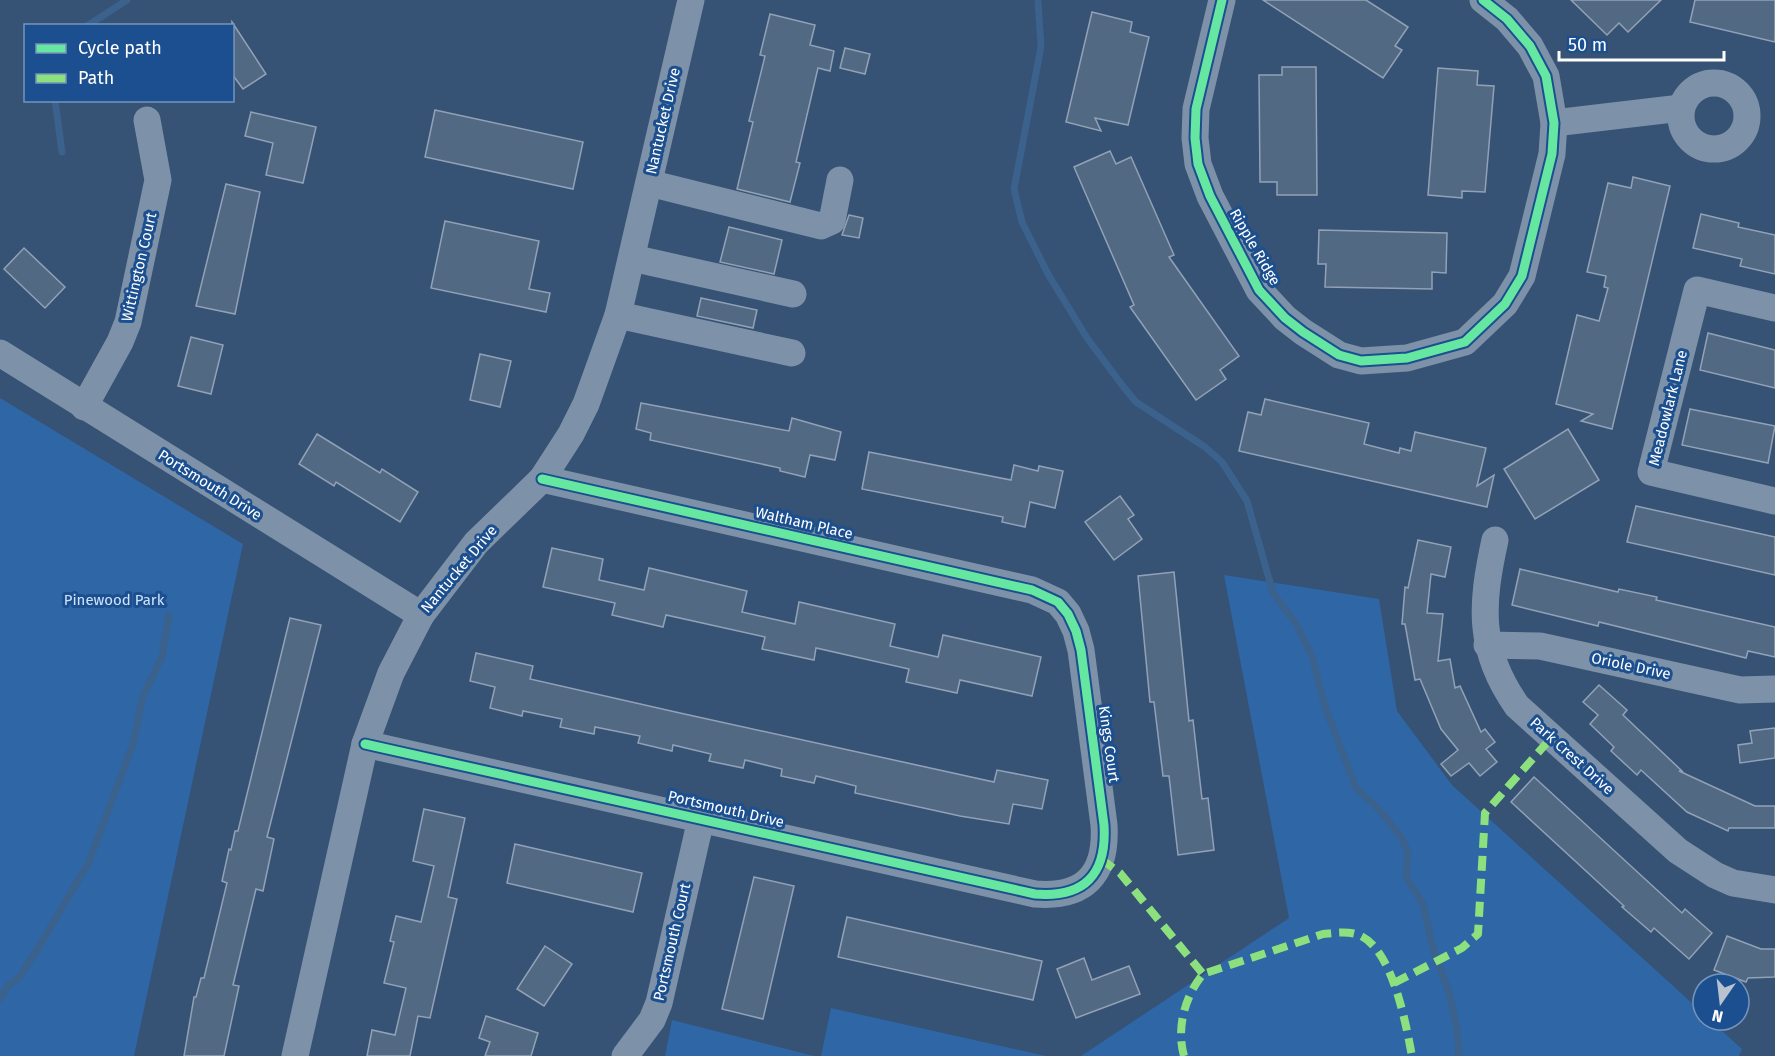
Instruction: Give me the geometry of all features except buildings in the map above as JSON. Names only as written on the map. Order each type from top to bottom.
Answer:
[{"type":"street","name":"Nantucket Drive","points":[[295,1056],[365,744],[391,674],[421,615],[476,543],[542,478],[571,435],[586,404],[618,315],[692,0]]},
{"type":"street","name":"Ripple Ridge","points":[[1222,0],[1196,109],[1195,138],[1198,164],[1214,205],[1259,290],[1285,318],[1339,355],[1361,361],[1425,355],[1466,342],[1505,304],[1522,276],[1552,154],[1554,123],[1546,76],[1530,46],[1507,20],[1483,0]]},
{"type":"street","points":[[1554,123],[1681,108]]},
{"type":"street","name":"Wittington Court","points":[[84,407],[120,342],[128,322],[158,180],[147,120]]},
{"type":"street","points":[[649,183],[821,226],[832,221],[840,180]]},
{"type":"street","points":[[632,258],[793,294]]},
{"type":"street","name":"Meadowlark Lane","points":[[1775,308],[1697,290],[1651,472],[1775,501]]},
{"type":"street","points":[[618,315],[792,353]]},
{"type":"street","name":"Portsmouth Drive","points":[[0,353],[421,615]]},
{"type":"street","name":"Waltham Place","points":[[542,478],[1032,590],[1058,602]]},
{"type":"street","name":"Park Crest Drive","points":[[1495,540],[1485,584],[1487,645],[1506,690],[1517,706],[1678,851],[1715,875],[1733,883],[1775,890]]},
{"type":"street","name":"Kings Court","points":[[1058,602],[1068,614],[1081,650],[1104,825],[1105,841],[1101,859],[1093,878],[1081,888]]},
{"type":"street","name":"Oriole Drive","points":[[1487,645],[1540,646],[1740,690],[1775,689]]},
{"type":"street","name":"Portsmouth Drive","points":[[365,744],[1035,894],[1066,894],[1081,888]]},
{"type":"street","name":"Portsmouth Court","points":[[625,1056],[652,1020],[659,1003],[701,819]]},
{"type":"green space","name":"Pinewood Park","points":[[0,398],[243,544],[134,1056],[0,1056]]},
{"type":"green space","points":[[1224,575],[1379,599],[1397,711],[1452,785],[1691,1002],[1691,1032],[1723,1032],[1742,1049],[1739,1056],[1081,1056],[1289,918]]},
{"type":"green space","points":[[831,1008],[1046,1056],[821,1056]]},
{"type":"green space","points":[[672,1020],[814,1056],[665,1056]]},
{"type":"waterway","points":[[90,24],[127,0]]},
{"type":"waterway","points":[[1038,0],[1041,47],[1014,189],[1022,222],[1048,274],[1087,338],[1122,385],[1136,402],[1205,447],[1222,462],[1247,501],[1273,593],[1296,624],[1312,656],[1325,707],[1356,788],[1378,808],[1401,837],[1408,852],[1406,877],[1423,904],[1433,949],[1449,992],[1457,1029],[1459,1056]]},
{"type":"waterway","points":[[55,102],[62,152]]},
{"type":"waterway","points":[[0,999],[9,984],[18,979],[37,950],[89,862],[133,744],[143,696],[162,657],[169,615]]},
{"type":"marked path","points":[[1394,983],[1462,948],[1478,934],[1485,813],[1551,738]]},
{"type":"marked path","points":[[1101,859],[1120,873],[1203,974]]},
{"type":"marked path","points":[[1184,1056],[1181,1034],[1184,1013],[1191,992],[1203,974],[1323,934],[1344,932],[1356,934],[1368,941],[1379,953],[1388,969],[1401,1006],[1412,1056]]},
{"type":"cycle path","points":[[1222,0],[1196,109],[1195,138],[1198,164],[1210,196],[1259,290],[1285,318],[1303,332],[1339,355],[1361,361],[1407,358],[1465,342],[1505,304],[1522,276],[1552,154],[1554,123],[1546,76],[1530,46],[1507,19],[1483,0]]},
{"type":"cycle path","points":[[365,744],[1035,894],[1067,892],[1089,880],[1096,870],[1104,842],[1104,825],[1081,650],[1068,614],[1058,602],[1032,590],[542,479]]}]
